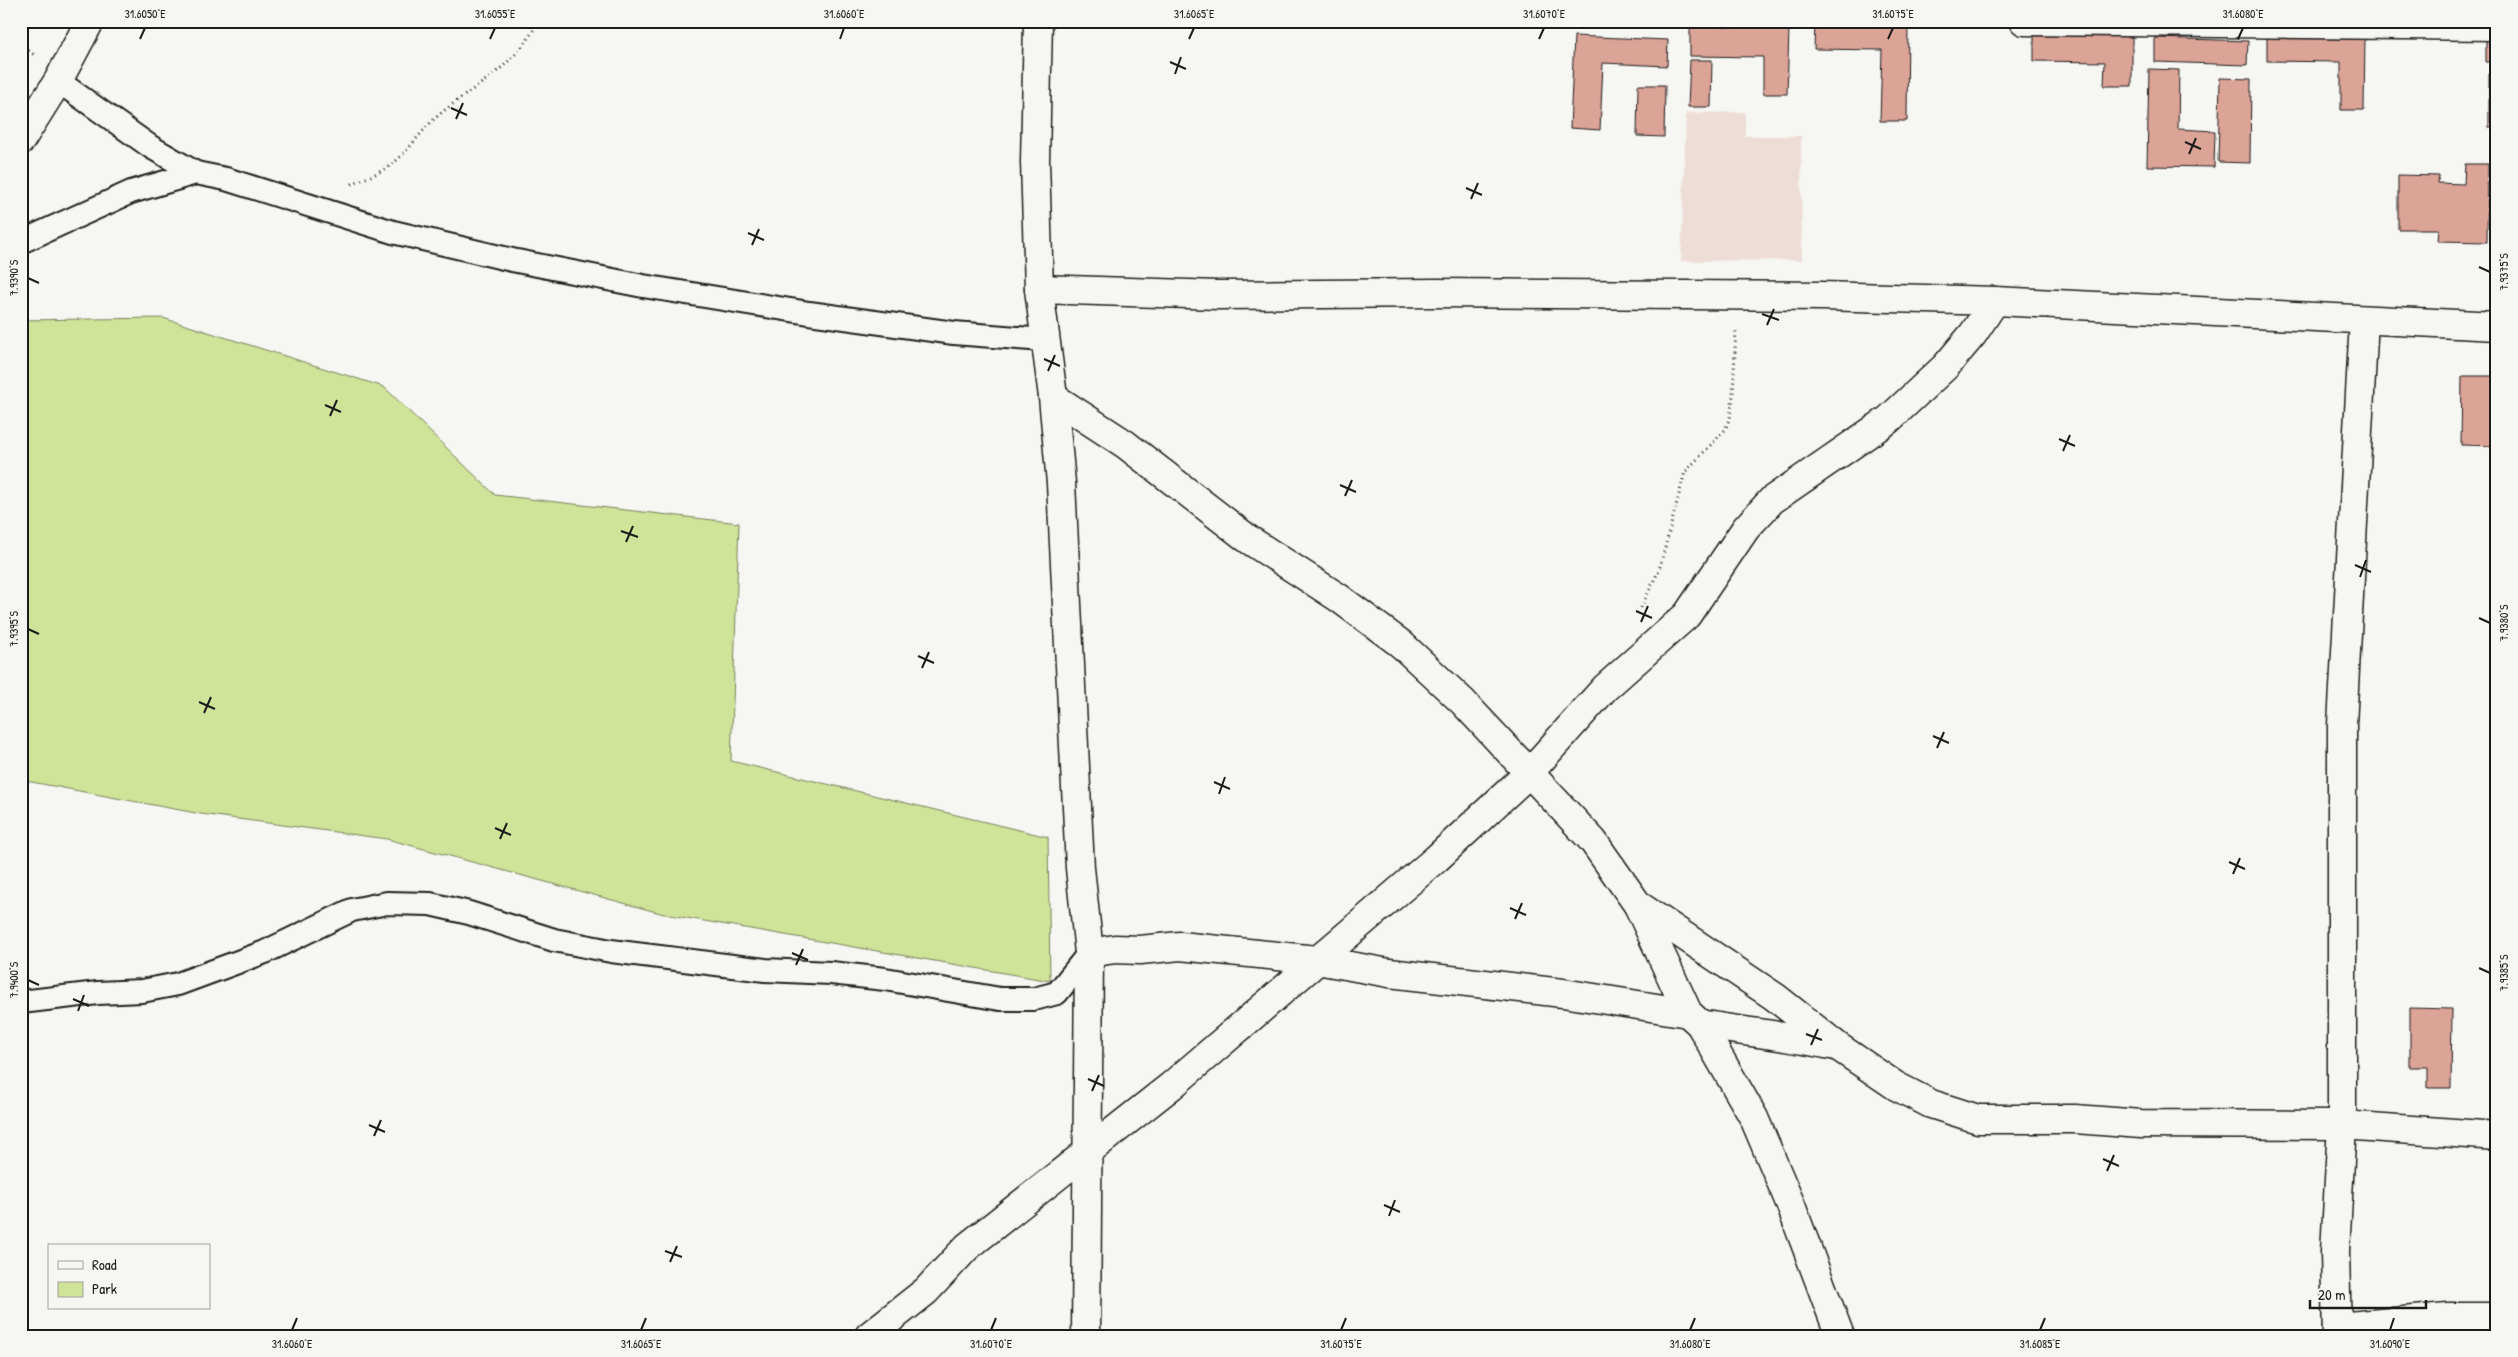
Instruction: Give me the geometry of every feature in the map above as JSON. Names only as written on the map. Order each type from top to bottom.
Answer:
[{"type":"street","points":[[21,140],[58,80],[90,21]]},
{"type":"street","points":[[1038,21],[1035,162],[1039,289],[1044,340],[1053,397],[1061,493],[1080,868],[1089,953],[1086,1336]]},
{"type":"street","points":[[2024,21],[2497,26]]},
{"type":"street","points":[[1039,289],[1218,295],[1435,293],[1995,301],[2497,326]]},
{"type":"street","points":[[869,1336],[926,1291],[966,1247],[1088,1149],[1171,1086],[1436,859],[1529,773],[1605,688],[1687,615],[1746,528],[1772,500],[1888,420],[1946,366],[1973,334],[1995,301]]},
{"type":"street","points":[[2364,320],[2342,725],[2342,1125],[2335,1252],[2337,1331],[2448,1317],[2497,1317]]},
{"type":"street","points":[[1053,397],[1125,444],[1248,539],[1339,598],[1401,644],[1463,702],[1593,841],[1638,905],[1694,1018],[1754,1118],[1790,1203],[1840,1336]]},
{"type":"street","points":[[1638,905],[1775,997],[1837,1046],[1896,1086],[1931,1104],[1978,1118],[2075,1119],[2141,1124],[2342,1125],[2497,1136]]},
{"type":"street","points":[[1089,953],[1115,949],[1140,950],[1180,946],[1317,960],[1389,973],[1563,993],[1694,1018],[1754,1033],[1784,1036],[1837,1046]]},
{"type":"lane","points":[[58,80],[151,147],[196,173],[226,179],[402,235],[512,260],[643,286],[809,313],[954,333],[1044,340]]},
{"type":"lane","points":[[21,242],[131,192],[196,173]]},
{"type":"lane","points":[[21,1002],[98,993],[142,991],[178,984],[265,952],[352,910],[387,903],[430,904],[469,913],[554,940],[610,951],[766,970],[831,973],[876,978],[1000,998],[1034,999],[1058,993],[1089,953]]},
{"type":"path","points":[[312,206],[388,167],[434,119],[457,100],[488,80],[517,56],[538,21]]},
{"type":"path","points":[[1640,610],[1659,570],[1685,472],[1724,430],[1730,417],[1736,361],[1737,296]]},
{"type":"shaded area","points":[[1745,112],[1745,136],[1801,136],[1802,260],[1681,261],[1686,113]]},
{"type":"green space","points":[[163,318],[384,387],[495,495],[739,523],[731,761],[1048,837],[1050,981],[664,914],[387,839],[201,814],[21,780],[21,320]]},
{"type":"building","points":[[1815,23],[1908,25],[1907,121],[1880,121],[1882,50],[1814,49]]},
{"type":"building","points":[[1690,26],[1789,28],[1787,94],[1763,94],[1763,57],[1690,56]]},
{"type":"building","points":[[2486,34],[2497,35],[2497,62],[2486,62]]},
{"type":"building","points":[[2034,35],[2132,36],[2132,86],[2104,86],[2105,62],[2034,61]]},
{"type":"building","points":[[2267,35],[2365,36],[2364,110],[2341,110],[2341,62],[2267,61]]},
{"type":"building","points":[[1574,36],[1668,40],[1667,66],[1603,63],[1600,130],[1570,128]]},
{"type":"building","points":[[2155,38],[2248,41],[2247,65],[2155,62]]},
{"type":"building","points":[[1690,60],[1712,60],[1711,107],[1688,107]]},
{"type":"building","points":[[2149,69],[2179,70],[2178,129],[2215,131],[2214,167],[2147,166]]},
{"type":"building","points":[[2489,72],[2497,72],[2497,127],[2489,127]]},
{"type":"building","points":[[2220,78],[2251,79],[2250,163],[2218,162]]},
{"type":"building","points":[[1638,85],[1665,85],[1664,137],[1637,136]]},
{"type":"building","points":[[2465,164],[2488,164],[2487,242],[2438,241],[2439,229],[2398,229],[2398,175],[2439,176],[2438,183],[2464,184]]},
{"type":"building","points":[[2462,376],[2497,376],[2497,446],[2461,445]]},
{"type":"building","points":[[2410,1008],[2452,1009],[2451,1088],[2428,1088],[2428,1067],[2410,1067]]}]
